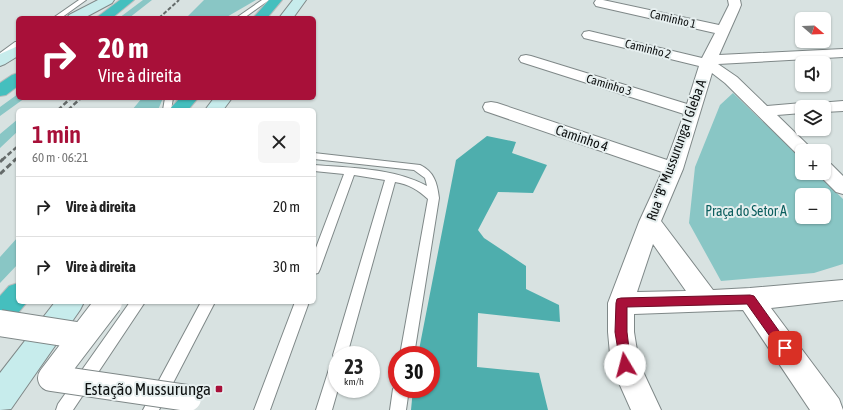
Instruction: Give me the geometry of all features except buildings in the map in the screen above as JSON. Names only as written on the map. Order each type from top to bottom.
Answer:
[{"type":"highway","points":[[106,16],[128,0]]},
{"type":"highway","points":[[262,16],[276,0]]},
{"type":"highway","points":[[0,91],[16,79]]},
{"type":"highway","points":[[180,108],[187,100]]},
{"type":"highway","points":[[0,315],[16,296]]},
{"type":"main road","points":[[78,16],[108,0]]},
{"type":"main road","points":[[288,16],[300,0]]},
{"type":"main road","points":[[0,60],[16,51]]},
{"type":"main road","points":[[0,398],[70,304]]},
{"type":"street","name":"Rua \"B\" Mussurunga I Gleba A","points":[[646,410],[625,365],[621,332],[621,303],[650,222],[673,169],[708,62],[722,30],[733,10],[734,0]]},
{"type":"street","name":"Caminho 1","points":[[600,3],[722,30]]},
{"type":"street","name":"Caminho 2","points":[[589,35],[708,62]]},
{"type":"street","points":[[708,62],[843,53]]},
{"type":"street","name":"Caminho 3","points":[[526,60],[693,111]]},
{"type":"street","points":[[708,62],[724,74],[797,144]]},
{"type":"street","points":[[831,107],[843,106]]},
{"type":"street","name":"Caminho 4","points":[[491,107],[673,169]]},
{"type":"street","points":[[762,111],[795,109]]},
{"type":"street","points":[[831,175],[842,184]]},
{"type":"street","points":[[650,222],[707,301]]},
{"type":"street","points":[[621,303],[750,299],[843,290]]},
{"type":"street","points":[[750,299],[828,410]]},
{"type":"street","points":[[107,304],[51,378],[188,398],[182,410]]},
{"type":"street","points":[[0,323],[83,336]]},
{"type":"lane","points":[[59,16],[83,0]]},
{"type":"lane","points":[[240,16],[266,0]]},
{"type":"lane","points":[[0,57],[16,45]]},
{"type":"lane","points":[[316,156],[416,167],[426,172],[432,181],[434,198],[409,346]]},
{"type":"lane","points":[[316,168],[391,177],[422,187],[434,198]]},
{"type":"lane","points":[[316,264],[350,172]]},
{"type":"lane","points":[[343,346],[391,177]]},
{"type":"lane","points":[[64,410],[137,304]]},
{"type":"lane","points":[[152,410],[207,304]]},
{"type":"lane","points":[[262,410],[301,304]]},
{"type":"lane","points":[[324,410],[328,396]]},
{"type":"lane","points":[[398,410],[400,398]]},
{"type":"green space","points":[[143,0],[152,0],[132,16],[122,16]]},
{"type":"green space","points":[[204,0],[256,0],[228,16],[188,16]]},
{"type":"green space","name":"Praça do Setor A","points":[[733,93],[795,152],[795,180],[823,180],[843,199],[843,264],[814,273],[721,281],[689,223],[695,167],[720,105]]},
{"type":"green space","points":[[16,95],[16,100],[22,100],[0,116],[0,107]]},
{"type":"green space","points":[[140,100],[162,100],[159,108],[134,108]]},
{"type":"green space","points":[[16,121],[16,133],[0,148],[0,134]]},
{"type":"green space","points":[[16,239],[16,266],[0,283],[0,257]]},
{"type":"shaded area","points":[[487,136],[516,142],[512,153],[547,165],[533,193],[498,192],[478,230],[484,238],[526,266],[526,289],[559,305],[560,322],[478,313],[477,367],[539,373],[548,410],[411,410],[412,398],[440,398],[440,346],[420,346],[456,160]]},
{"type":"railway","points":[[161,16],[179,0]]},
{"type":"railway","points":[[60,108],[69,100]]},
{"type":"railway","points":[[70,108],[79,100]]},
{"type":"railway","points":[[2,160],[16,148]]},
{"type":"railway","points":[[0,174],[16,159]]},
{"type":"place","name":"Estação Mussurunga","points":[[219,389]]},
{"type":"route","points":[[625,365],[621,332],[621,303],[750,299],[785,348]]}]
